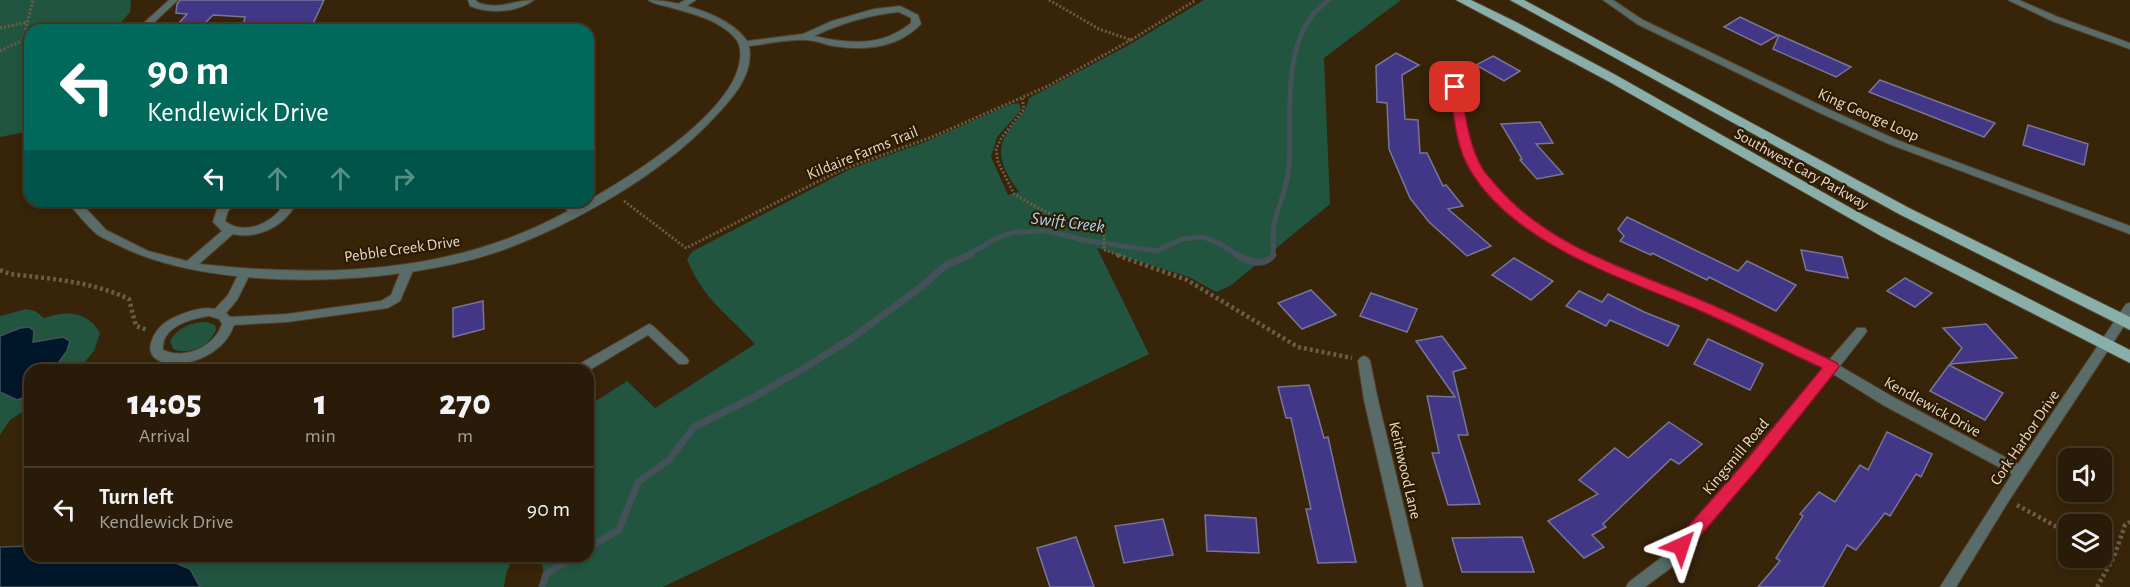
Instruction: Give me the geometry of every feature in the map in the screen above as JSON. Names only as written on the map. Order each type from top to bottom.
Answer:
[{"type":"main road","name":"Southwest Cary Parkway","points":[[1462,0],[1578,60],[1852,215],[2130,357]]},
{"type":"main road","name":"Southwest Cary Parkway","points":[[1516,0],[1904,211],[2126,322]]},
{"type":"street","points":[[148,24],[174,0]]},
{"type":"street","points":[[472,0],[473,4],[486,10],[500,9],[530,0]]},
{"type":"street","points":[[652,0],[679,8],[733,30],[744,44],[805,37],[853,45],[879,44],[910,30],[916,24],[915,17],[900,9],[874,12],[836,23],[805,37]]},
{"type":"street","points":[[679,8],[692,0]]},
{"type":"street","name":"King George Loop","points":[[1607,0],[1640,22],[1866,131],[1975,174],[2130,230]]},
{"type":"street","points":[[2012,0],[2055,19],[2130,46]]},
{"type":"street","name":"Pebble Creek Drive","points":[[594,202],[644,173],[699,128],[729,96],[745,62],[744,44]]},
{"type":"street","name":"Kendlewick Drive","points":[[1455,87],[1463,138],[1476,169],[1502,200],[1523,219],[1554,240],[1605,265],[1724,315],[1832,367],[1888,401],[2020,472]]},
{"type":"street","name":"Pebble Creek Drive","points":[[78,207],[92,225],[109,237],[146,254],[190,265],[244,274],[350,273],[408,268],[464,258],[529,235],[585,207]]},
{"type":"street","points":[[228,207],[220,216],[219,222],[230,230],[253,230],[265,226],[285,213],[288,207]]},
{"type":"street","points":[[571,207],[576,212]]},
{"type":"street","points":[[190,265],[230,230]]},
{"type":"street","points":[[244,274],[224,317],[229,328],[218,344],[207,351],[183,359],[172,360],[157,353],[155,347],[157,339],[163,332],[173,324],[197,313],[224,317],[287,318],[384,305],[396,298],[408,268]]},
{"type":"street","name":"Cork Harbor Drive","points":[[1948,587],[2003,498],[2105,344],[2126,322],[2130,307]]},
{"type":"street","points":[[589,364],[649,329],[683,361]]},
{"type":"street","points":[[1832,367],[1861,331]]},
{"type":"street","name":"Keithwood Lane","points":[[1364,361],[1415,587]]},
{"type":"street","name":"Kingsmill Road","points":[[1634,587],[1667,562],[1832,367]]},
{"type":"path","points":[[0,28],[28,22],[33,0]]},
{"type":"path","points":[[1049,0],[1099,29],[1131,40]]},
{"type":"path","name":"Kildaire Farms Trail","points":[[613,192],[686,248],[841,170],[932,137],[1074,73],[1196,0]]},
{"type":"path","points":[[0,51],[21,43],[24,36]]},
{"type":"path","points":[[1022,98],[1024,109],[1002,137],[996,149],[998,162],[1014,194],[1042,210],[1104,234],[1104,250],[1187,280],[1298,347],[1364,361]]},
{"type":"path","points":[[0,270],[9,274],[86,281],[106,287],[129,299],[136,326],[163,332]]},
{"type":"path","points":[[2003,498],[2058,527]]},
{"type":"path","points":[[2097,587],[2114,557],[2125,525],[2130,522]]},
{"type":"green space","points":[[0,0],[131,0],[130,12],[120,24],[24,24],[24,132],[0,137]]},
{"type":"green space","points":[[1204,0],[1401,0],[1324,58],[1330,204],[1230,286],[1216,292],[1189,277],[1097,248],[1149,354],[663,587],[546,587],[542,562],[594,562],[594,402],[627,381],[655,408],[755,344],[717,306],[701,286],[687,259],[693,251],[850,169],[925,142],[1011,104],[1019,103],[1021,110],[997,137],[991,157],[1008,195],[1019,192],[1003,164],[1001,149],[1007,133],[1023,113],[1029,98],[1127,46]]},
{"type":"green space","points":[[26,309],[35,311],[44,318],[68,313],[76,314],[89,320],[100,333],[94,351],[83,364],[24,364],[24,411],[10,420],[0,435],[0,316]]},
{"type":"green space","points":[[206,322],[215,325],[216,329],[204,345],[185,351],[173,349],[170,341],[176,333],[195,323]]},
{"type":"green space","points":[[173,562],[511,562],[504,587],[200,587],[190,569]]},
{"type":"water","points":[[29,327],[34,331],[33,342],[63,337],[70,341],[67,351],[57,364],[24,364],[24,397],[17,400],[0,392],[0,336]]},
{"type":"water","points":[[24,546],[24,562],[173,562],[190,569],[200,587],[0,587],[0,547]]},
{"type":"building","points":[[180,0],[324,0],[313,24],[243,24],[245,17],[213,15],[205,23],[178,24],[187,14],[176,13]]},
{"type":"building","points":[[1740,17],[1778,35],[1761,45],[1724,27]]},
{"type":"building","points":[[1779,35],[1851,67],[1836,77],[1773,49]]},
{"type":"building","points":[[1396,53],[1419,65],[1402,75],[1405,119],[1418,120],[1420,153],[1427,153],[1443,186],[1446,185],[1463,206],[1448,209],[1491,246],[1467,256],[1429,222],[1410,198],[1389,149],[1387,103],[1377,102],[1376,66]]},
{"type":"building","points":[[1493,56],[1520,71],[1504,81],[1476,65]]},
{"type":"building","points":[[1880,80],[1995,123],[1984,137],[1869,92]]},
{"type":"building","points":[[1540,122],[1553,143],[1536,144],[1563,174],[1537,179],[1520,160],[1522,159],[1501,124]]},
{"type":"building","points":[[2028,125],[2088,144],[2084,165],[2023,145]]},
{"type":"building","points":[[1627,217],[1738,271],[1747,261],[1796,285],[1776,311],[1709,277],[1707,280],[1652,253],[1651,255],[1620,241],[1624,236],[1618,229]]},
{"type":"building","points":[[1801,250],[1842,257],[1848,278],[1806,270]]},
{"type":"building","points":[[1514,258],[1553,281],[1531,300],[1492,275]]},
{"type":"building","points":[[1905,278],[1932,293],[1915,307],[1887,291]]},
{"type":"building","points":[[1311,290],[1336,315],[1302,329],[1278,303]]},
{"type":"building","points":[[1579,291],[1602,302],[1608,294],[1679,326],[1668,346],[1610,320],[1606,326],[1566,306]]},
{"type":"building","points":[[1371,293],[1417,309],[1407,332],[1360,316]]},
{"type":"building","points":[[483,301],[484,329],[453,337],[453,308]]},
{"type":"building","points":[[1986,324],[2017,358],[1950,364],[1962,348],[1943,328]]},
{"type":"building","points":[[1442,336],[1466,368],[1453,372],[1468,435],[1458,435],[1480,504],[1448,505],[1432,453],[1439,453],[1427,396],[1455,397],[1416,341]]},
{"type":"building","points":[[1708,339],[1763,364],[1750,390],[1694,364]]},
{"type":"building","points":[[1949,365],[2003,393],[1985,420],[1930,391]]},
{"type":"building","points":[[1309,385],[1324,438],[1328,437],[1356,562],[1318,563],[1306,509],[1311,509],[1291,418],[1286,418],[1278,387]]},
{"type":"building","points":[[1669,422],[1702,444],[1679,464],[1671,459],[1603,524],[1606,527],[1592,535],[1604,547],[1584,558],[1548,521],[1598,494],[1579,480],[1615,448],[1628,458]]},
{"type":"building","points":[[1887,432],[1932,454],[1921,477],[1916,474],[1890,516],[1885,513],[1856,550],[1847,545],[1823,587],[1758,587],[1780,561],[1776,558],[1803,516],[1800,514],[1819,492],[1835,502],[1860,465],[1868,470]]},
{"type":"building","points":[[1205,515],[1256,518],[1259,553],[1207,551]]},
{"type":"building","points":[[1163,519],[1173,555],[1124,563],[1115,526]]},
{"type":"building","points":[[1076,537],[1094,587],[1050,587],[1037,548]]},
{"type":"building","points":[[1522,537],[1534,572],[1462,572],[1452,538]]},
{"type":"waterway","name":"Swift Creek","points":[[1273,255],[1274,224],[1289,167],[1291,77],[1295,54],[1302,33],[1313,15],[1329,0]]},
{"type":"waterway","name":"Swift Creek","points":[[966,256],[997,238],[1014,232],[1048,231],[1084,240],[1156,251],[1182,239],[1203,237],[1239,256]]},
{"type":"waterway","name":"Swift Creek","points":[[594,545],[619,530],[638,482],[669,460],[694,427],[754,397],[806,367],[855,336],[921,287],[946,265],[970,255]]},
{"type":"waterway","name":"Swift Creek","points":[[1237,255],[1256,262],[1265,261],[1273,255]]},
{"type":"waterway","name":"Swift Creek","points":[[542,587],[546,574],[565,562]]},
{"type":"route","points":[[1455,87],[1463,138],[1476,169],[1502,200],[1523,219],[1554,240],[1605,265],[1711,310],[1832,367],[1750,467],[1681,546]]}]
